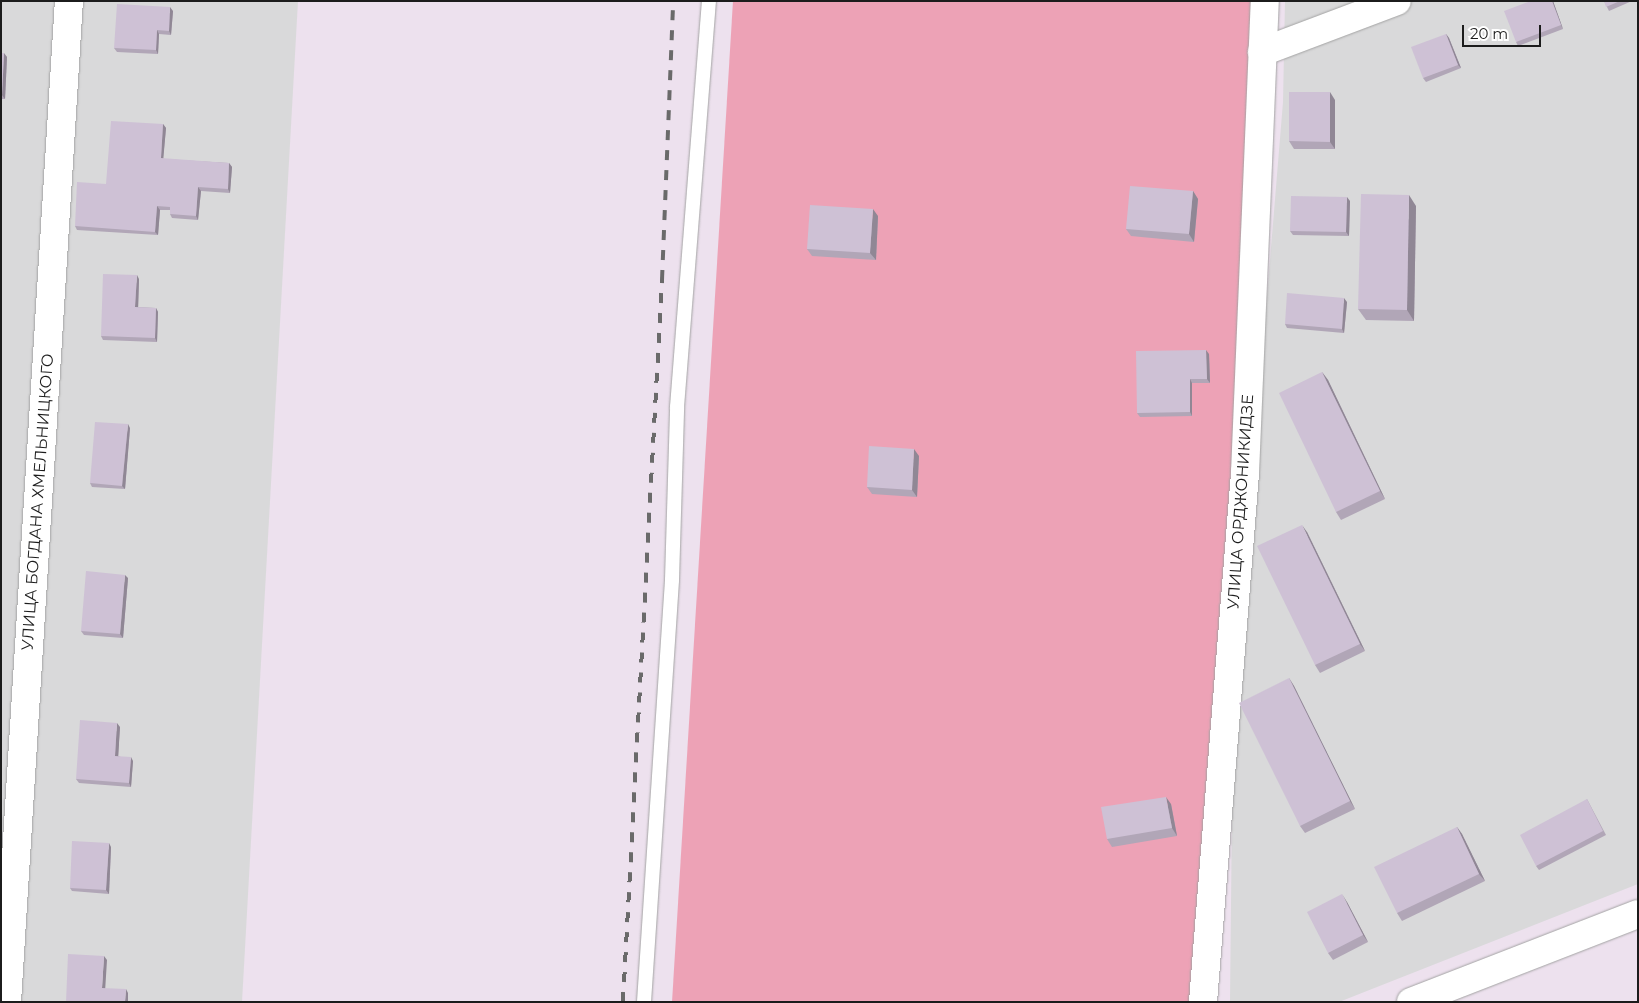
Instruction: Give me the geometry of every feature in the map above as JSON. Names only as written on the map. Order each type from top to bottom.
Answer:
[{"type":"street","name":"УЛИЦА БОГДАНА ХМЕЛЬНИЦКОГО","points":[[7,1002],[69,1]]},
{"type":"street","name":"УЛИЦА ОРДЖОНИКИДЗЕ","points":[[1204,1002],[1245,473],[1265,1]]},
{"type":"street","points":[[1262,52],[1397,1]]},
{"type":"street","points":[[1411,1002],[1638,914]]},
{"type":"lane","points":[[644,1002],[672,580],[677,407],[709,1]]},
{"type":"shaded area","points":[[1,1],[298,1],[242,1002],[1,1002]]},
{"type":"shaded area","points":[[733,1],[1253,1],[1232,555],[1194,1002],[672,1002]]},
{"type":"shaded area","points":[[1285,1],[1638,1],[1638,884],[1339,1002],[1230,1002],[1233,710],[1283,102]]},
{"type":"building","points":[[1531,1],[1552,1],[1561,25],[1516,42],[1504,11]]},
{"type":"building","points":[[1604,1],[1620,1],[1606,7]]},
{"type":"building","points":[[117,4],[170,7],[169,31],[157,30],[156,50],[114,48]]},
{"type":"building","points":[[1446,34],[1458,65],[1423,78],[1411,47]]},
{"type":"building","points":[[1,53],[4,53],[2,95],[1,95]]},
{"type":"building","points":[[1289,92],[1330,92],[1330,142],[1289,141]]},
{"type":"building","points":[[111,121],[163,124],[161,158],[229,163],[228,189],[198,187],[196,216],[170,214],[170,207],[157,206],[155,232],[75,226],[77,182],[106,184]]},
{"type":"building","points":[[1130,186],[1193,191],[1189,234],[1126,229]]},
{"type":"building","points":[[1361,194],[1409,195],[1407,310],[1358,309]]},
{"type":"building","points":[[1291,196],[1347,197],[1346,232],[1290,231]]},
{"type":"building","points":[[810,205],[873,209],[870,253],[807,249]]},
{"type":"building","points":[[103,274],[137,275],[135,307],[156,308],[155,338],[101,336]]},
{"type":"building","points":[[1287,293],[1344,298],[1342,329],[1285,324]]},
{"type":"building","points":[[1206,350],[1207,379],[1190,379],[1190,412],[1137,413],[1136,351]]},
{"type":"building","points":[[1322,372],[1380,491],[1336,512],[1279,393]]},
{"type":"building","points":[[95,422],[128,424],[122,486],[90,483]]},
{"type":"building","points":[[869,446],[914,449],[912,490],[867,487]]},
{"type":"building","points":[[1302,525],[1360,644],[1315,665],[1257,546]]},
{"type":"building","points":[[86,571],[125,575],[120,634],[81,631]]},
{"type":"building","points":[[1289,678],[1350,801],[1300,826],[1239,703]]},
{"type":"building","points":[[80,720],[117,723],[115,756],[131,757],[129,783],[76,779]]},
{"type":"building","points":[[1166,797],[1172,828],[1107,839],[1101,807]]},
{"type":"building","points":[[1587,799],[1603,831],[1536,866],[1520,835]]},
{"type":"building","points":[[1457,827],[1479,874],[1397,913],[1374,867]]},
{"type":"building","points":[[72,841],[109,843],[106,890],[70,888]]},
{"type":"building","points":[[1342,894],[1363,935],[1328,953],[1307,912]]},
{"type":"building","points":[[68,954],[104,956],[102,988],[126,989],[125,1002],[66,1002]]},
{"type":"railway","points":[[623,1002],[662,280],[673,1]]}]
